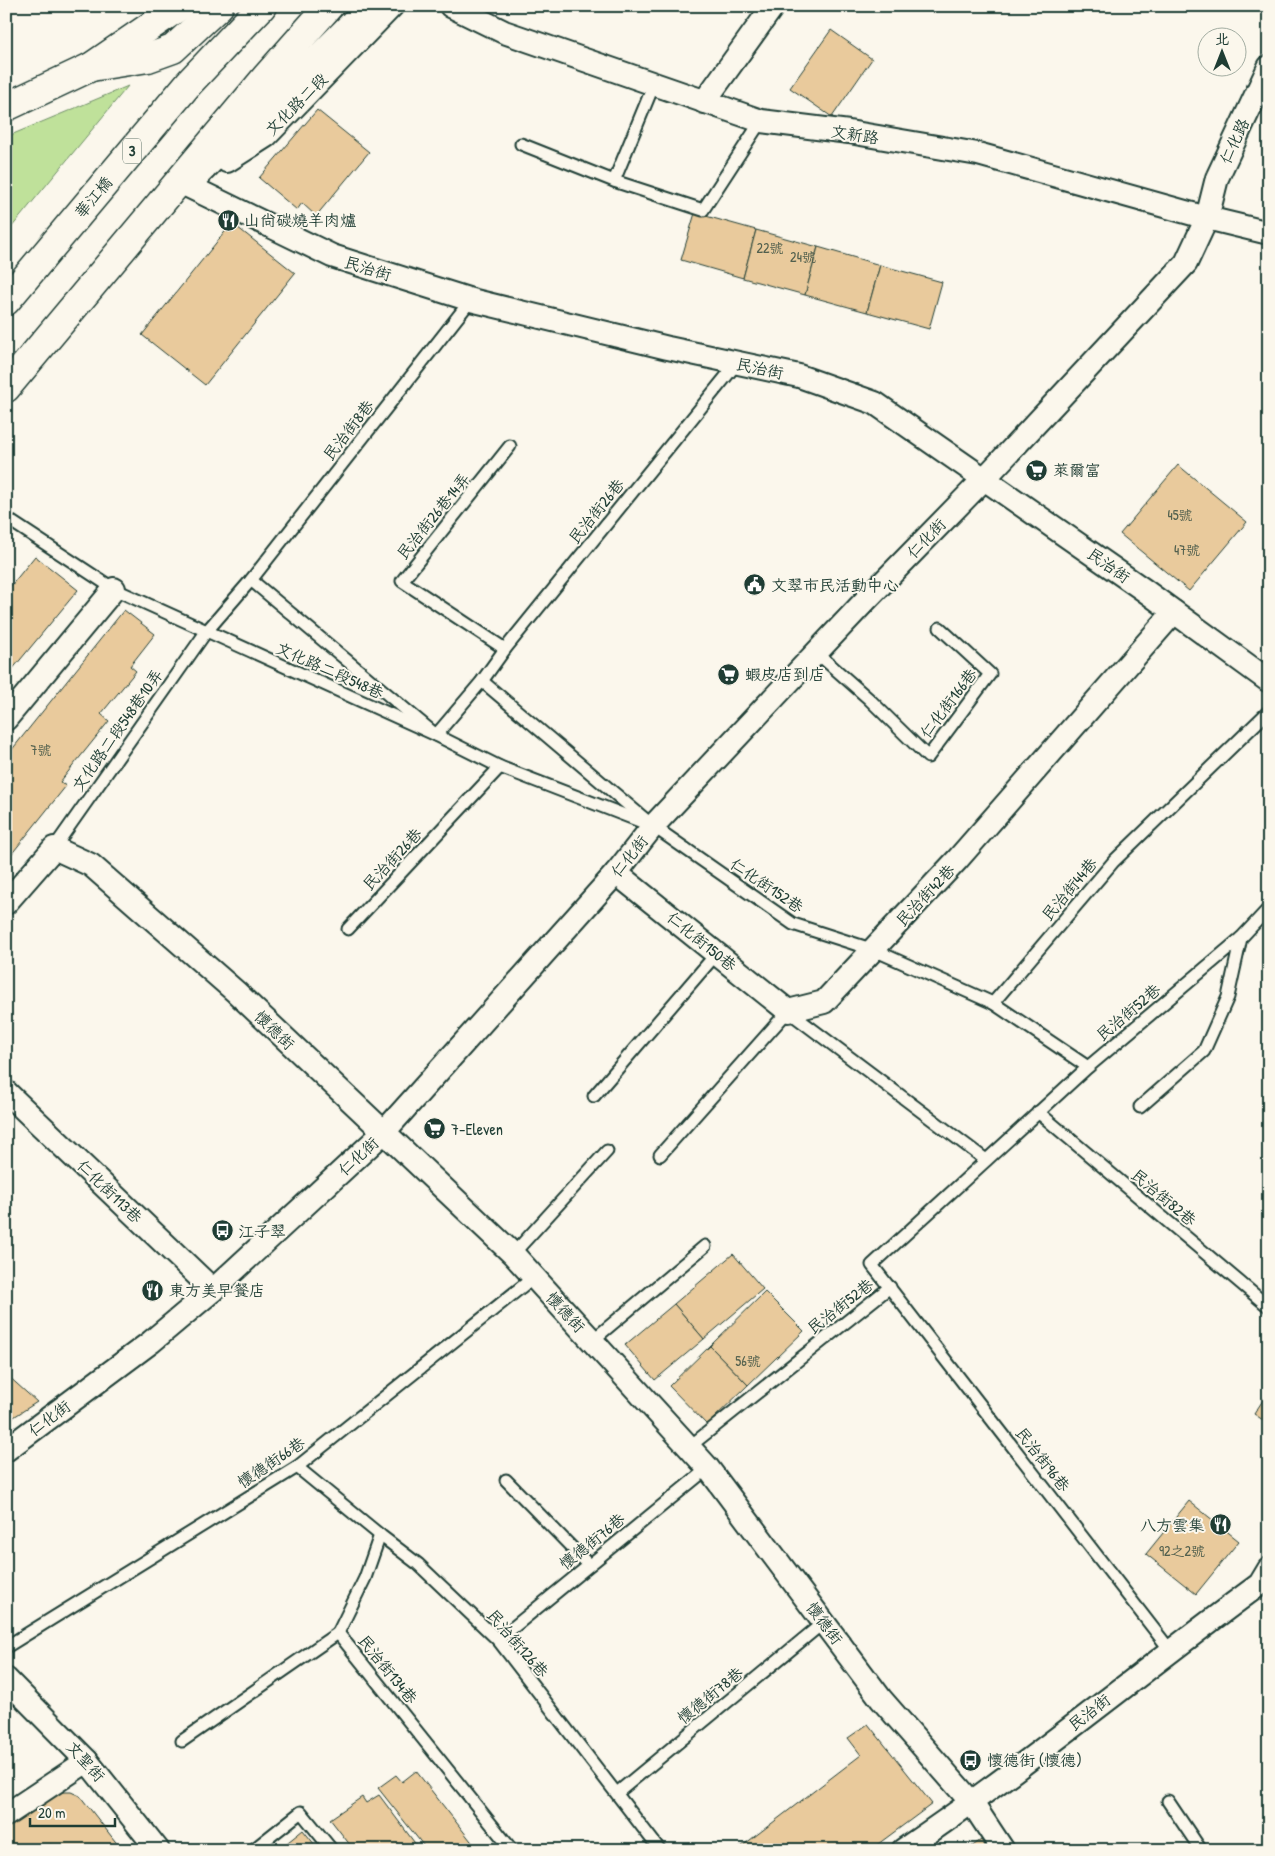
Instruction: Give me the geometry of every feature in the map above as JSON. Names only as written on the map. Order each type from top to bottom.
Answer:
[{"type":"main road","points":[[6,107],[91,67],[180,6]]},
{"type":"main road","points":[[91,67],[148,58],[172,49],[219,6]]},
{"type":"main road","name":"華江橋","points":[[6,301],[189,83],[262,6]]},
{"type":"main road","name":"文化路二段","points":[[6,388],[267,76],[329,6]]},
{"type":"street","points":[[188,186],[367,6]]},
{"type":"street","name":"文化路二段","points":[[163,202],[266,136],[392,6]]},
{"type":"street","name":"文新路","points":[[451,6],[504,32],[761,121],[849,132],[978,154],[1207,218],[1269,233]]},
{"type":"street","points":[[704,102],[774,6]]},
{"type":"street","name":"仁化路","points":[[1207,218],[1217,178],[1269,67]]},
{"type":"street","name":"民治街","points":[[188,186],[332,256],[471,300],[799,376],[875,403],[985,478],[1269,682]]},
{"type":"street","name":"仁化街","points":[[6,1450],[151,1342],[213,1290],[383,1133],[616,873],[653,826],[864,602],[985,478],[1186,263],[1207,218]]},
{"type":"street","points":[[6,719],[114,589]]},
{"type":"street","name":"民治街42巷","points":[[788,1011],[824,1002],[958,860],[1174,612]]},
{"type":"street","points":[[6,903],[54,848]]},
{"type":"street","name":"懷德街","points":[[54,848],[91,865],[236,992],[513,1254],[708,1468],[881,1699],[972,1803],[1002,1850]]},
{"type":"street","name":"仁化街150巷","points":[[616,873],[788,1011]]},
{"type":"street","name":"仁化街113巷","points":[[6,1092],[213,1290]]},
{"type":"street","name":"民治街","points":[[903,1850],[972,1803],[1170,1650],[1266,1583]]},
{"type":"street","name":"文聖街","points":[[6,1679],[87,1761],[158,1850]]},
{"type":"street","points":[[6,1815],[87,1761]]},
{"type":"lane","points":[[614,181],[654,84]]},
{"type":"lane","points":[[521,144],[614,181],[703,210],[761,121]]},
{"type":"lane","name":"民治街8巷","points":[[206,632],[251,580],[471,300]]},
{"type":"lane","name":"民治街26巷","points":[[436,735],[482,681],[737,363]]},
{"type":"lane","name":"民治街26巷14弄","points":[[506,649],[402,581],[510,446]]},
{"type":"lane","name":"文化路二段548巷","points":[[6,518],[114,589],[436,735],[500,767],[653,826]]},
{"type":"lane","points":[[251,580],[436,735]]},
{"type":"lane","name":"仁化街166巷","points":[[817,653],[928,757],[990,674],[940,628]]},
{"type":"lane","name":"文化路二段548巷10弄","points":[[54,848],[206,632]]},
{"type":"lane","points":[[482,681],[653,826]]},
{"type":"lane","name":"民治街44巷","points":[[993,1003],[1114,861],[1269,711]]},
{"type":"lane","name":"民治街26巷","points":[[348,929],[500,767]]},
{"type":"lane","name":"仁化街152巷","points":[[653,826],[793,924],[874,950]]},
{"type":"lane","name":"民治街52巷","points":[[689,1446],[890,1287],[872,1265],[1088,1067],[1241,938],[1269,908]]},
{"type":"lane","points":[[1140,1108],[1204,1051],[1228,997],[1241,938]]},
{"type":"lane","points":[[874,950],[993,1003],[1088,1067]]},
{"type":"lane","points":[[594,1096],[717,953]]},
{"type":"lane","points":[[660,1155],[788,1011],[986,1160]]},
{"type":"lane","name":"民治街82巷","points":[[1038,1112],[1269,1307]]},
{"type":"lane","points":[[513,1254],[607,1151]]},
{"type":"lane","points":[[593,1340],[705,1246]]},
{"type":"lane","name":"懷德街66巷","points":[[6,1647],[297,1467],[534,1277]]},
{"type":"lane","name":"民治街96巷","points":[[890,1287],[1170,1650]]},
{"type":"lane","name":"民治街126巷","points":[[297,1467],[418,1564],[498,1640],[660,1850]]},
{"type":"lane","name":"懷德街76巷","points":[[498,1640],[588,1564],[708,1468]]},
{"type":"lane","points":[[506,1480],[588,1564]]},
{"type":"lane","points":[[338,1633],[365,1578],[380,1535]]},
{"type":"lane","name":"懷德街78巷","points":[[617,1793],[824,1622]]},
{"type":"lane","name":"民治街134巷","points":[[182,1741],[338,1633],[512,1850]]},
{"type":"lane","points":[[1168,1801],[1201,1850]]},
{"type":"lane","points":[[253,1850],[301,1812],[332,1850]]},
{"type":"green space","points":[[128,86],[6,234],[6,137]]},
{"type":"building","points":[[831,30],[872,59],[832,117],[790,88]]},
{"type":"building","points":[[317,110],[369,152],[316,216],[302,203],[297,210],[259,178]]},
{"type":"building","points":[[695,213],[756,230],[743,278],[681,260]]},
{"type":"building","points":[[232,223],[295,273],[205,385],[142,335]]},
{"type":"building","points":[[756,230],[818,247],[805,295],[743,278]]},
{"type":"building","points":[[818,247],[880,265],[867,312],[805,295]]},
{"type":"building","points":[[880,265],[942,282],[929,329],[867,312]]},
{"type":"building","points":[[1178,465],[1247,522],[1189,591],[1120,534]]},
{"type":"building","points":[[35,556],[78,590],[6,677],[6,592]]},
{"type":"building","points":[[124,610],[155,634],[130,666],[136,671],[101,714],[109,721],[60,782],[66,786],[6,861],[6,757]]},
{"type":"building","points":[[733,1254],[763,1289],[704,1339],[674,1304]]},
{"type":"building","points":[[765,1292],[804,1331],[748,1385],[710,1346]]},
{"type":"building","points":[[674,1304],[704,1339],[655,1380],[625,1345]]},
{"type":"building","points":[[710,1346],[748,1385],[707,1425],[669,1386]]},
{"type":"building","points":[[6,1374],[37,1402],[6,1422]]},
{"type":"building","points":[[1269,1391],[1269,1424],[1254,1414]]},
{"type":"building","points":[[1189,1501],[1239,1541],[1196,1594],[1146,1554]]},
{"type":"building","points":[[868,1724],[932,1804],[870,1850],[737,1850],[861,1755],[848,1738]]},
{"type":"building","points":[[416,1771],[478,1850],[427,1850],[378,1788],[396,1775],[402,1782]]},
{"type":"building","points":[[55,1792],[71,1792],[80,1796],[122,1850],[56,1850],[51,1844],[44,1850],[6,1850],[6,1827]]},
{"type":"building","points":[[379,1795],[420,1850],[354,1850],[330,1819],[362,1797],[366,1803]]},
{"type":"building","points":[[303,1830],[319,1850],[278,1850]]},
{"type":"building","points":[[981,1840],[988,1850],[967,1850]]},
{"type":"place","name":"山尚碳燒羊肉爐","points":[[228,220]]},
{"type":"place","name":"萊爾富","points":[[1037,470]]},
{"type":"place","name":"文翠市民活動中心","points":[[755,585]]},
{"type":"place","name":"蝦皮店到店","points":[[729,674]]},
{"type":"place","name":"7-Eleven","points":[[435,1129]]},
{"type":"place","name":"江子翠","points":[[222,1231]]},
{"type":"place","name":"東方美早餐店","points":[[153,1290]]},
{"type":"place","name":"八方雲集","points":[[1220,1525]]},
{"type":"place","name":"懷德街 (懷德)","points":[[971,1760]]}]
